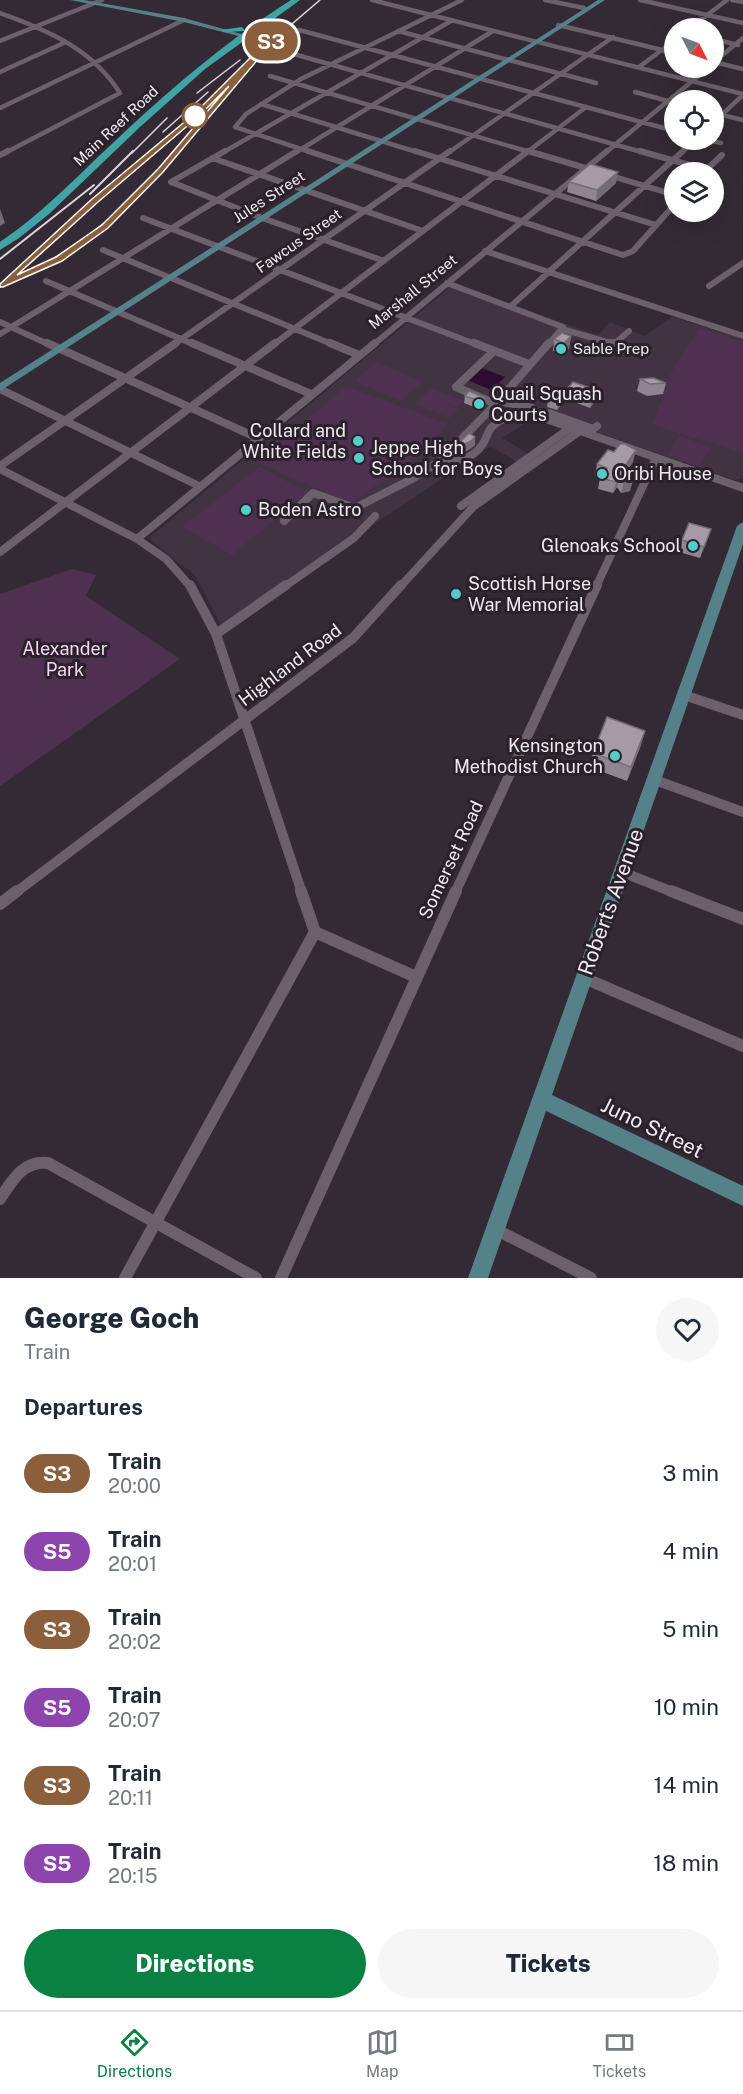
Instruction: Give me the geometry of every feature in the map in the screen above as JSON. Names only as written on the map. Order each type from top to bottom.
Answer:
[{"type":"main road","points":[[73,0],[184,20],[240,33]]},
{"type":"main road","name":"Main Reef Road","points":[[223,51],[222,48],[229,41],[288,0]]},
{"type":"main road","name":"Main Reef Road","points":[[0,247],[30,224],[223,51],[240,33],[296,0]]},
{"type":"main road","name":"Jules Street","points":[[0,389],[479,78],[595,0]]},
{"type":"main road","name":"Jules Street","points":[[557,27],[602,0]]},
{"type":"main road","points":[[222,30],[228,36],[229,41]]},
{"type":"main road","name":"Main Reef Road","points":[[0,241],[30,224]]},
{"type":"main road","name":"Roberts Avenue","points":[[478,1278],[684,695],[738,556],[743,526]]},
{"type":"main road","name":"Juno Street","points":[[541,1100],[743,1196]]},
{"type":"street","points":[[0,41],[102,0]]},
{"type":"street","points":[[372,0],[743,95]]},
{"type":"street","points":[[460,0],[295,83],[240,120],[235,124],[236,129],[623,255],[633,251],[664,216]]},
{"type":"street","points":[[545,0],[584,8]]},
{"type":"street","points":[[640,0],[743,23]]},
{"type":"street","points":[[660,4],[667,0]]},
{"type":"street","points":[[703,18],[727,0]]},
{"type":"street","points":[[732,0],[743,2]]},
{"type":"street","points":[[0,13],[38,26],[98,62],[117,86],[120,95],[0,156]]},
{"type":"street","points":[[0,108],[184,20]]},
{"type":"street","points":[[384,261],[262,218],[171,182],[451,21]]},
{"type":"street","points":[[557,27],[613,37],[662,50]]},
{"type":"street","points":[[299,30],[664,128]]},
{"type":"street","points":[[398,31],[597,82]]},
{"type":"street","points":[[0,334],[493,31]]},
{"type":"street","name":"Fawcus Street","points":[[0,467],[613,37]]},
{"type":"street","points":[[724,54],[743,38]]},
{"type":"street","points":[[724,41],[743,46]]},
{"type":"street","points":[[0,72],[66,42]]},
{"type":"street","points":[[639,67],[662,50]]},
{"type":"street","points":[[290,53],[677,162]]},
{"type":"street","points":[[724,64],[743,69]]},
{"type":"street","points":[[270,76],[664,191]]},
{"type":"street","name":"Marshall Street","points":[[680,90],[696,78]]},
{"type":"street","points":[[635,93],[664,99]]},
{"type":"street","points":[[724,113],[743,95]]},
{"type":"street","name":"Marshall Street","points":[[137,539],[664,103]]},
{"type":"street","points":[[261,104],[656,225]]},
{"type":"street","points":[[0,552],[586,107]]},
{"type":"street","points":[[724,115],[743,120]]},
{"type":"street","points":[[511,306],[683,150]]},
{"type":"street","points":[[715,162],[722,155]]},
{"type":"street","points":[[212,158],[423,231]]},
{"type":"street","points":[[143,218],[529,364]]},
{"type":"street","points":[[103,250],[358,355]]},
{"type":"street","points":[[485,251],[740,335],[743,325]]},
{"type":"street","points":[[709,286],[743,263]]},
{"type":"street","points":[[46,280],[311,394]]},
{"type":"street","points":[[447,283],[557,324],[562,329]]},
{"type":"street","points":[[0,322],[258,438]]},
{"type":"street","points":[[284,520],[313,493],[354,508],[410,480],[446,458],[455,443],[497,402],[562,329],[569,328],[614,344],[629,331]]},
{"type":"street","points":[[494,351],[456,387],[497,402],[592,429],[597,426]]},
{"type":"street","points":[[0,389],[199,486]]},
{"type":"street","points":[[446,458],[456,461],[471,454],[483,443],[492,426],[507,417],[535,411],[575,430],[743,488]]},
{"type":"street","points":[[461,506],[575,430]]},
{"type":"street","name":"Highland Road","points":[[0,904],[362,631],[473,507],[575,430]]},
{"type":"street","name":"Somerset Road","points":[[281,1278],[416,977],[656,458]]},
{"type":"street","points":[[0,467],[64,504],[137,539],[166,559],[186,578],[216,634],[315,932],[125,1278]]},
{"type":"street","points":[[216,634],[354,538],[375,516]]},
{"type":"street","points":[[684,695],[743,716]]},
{"type":"street","points":[[655,780],[743,812]]},
{"type":"street","points":[[622,872],[743,919]]},
{"type":"street","points":[[315,932],[416,977]]},
{"type":"street","points":[[584,978],[743,1046]]},
{"type":"street","points":[[0,1199],[16,1176],[33,1162],[48,1163],[256,1278]]},
{"type":"street","points":[[495,1229],[591,1278]]},
{"type":"shaded area","name":"Jeppe High School for Boys","points":[[453,285],[598,335],[610,322],[645,336],[672,317],[743,339],[743,474],[740,479],[735,480],[541,413],[502,438],[529,454],[518,462],[490,446],[222,627],[196,577],[149,538]]},
{"type":"shaded area","points":[[482,368],[505,377],[492,390],[469,381]]},
{"type":"green space","points":[[699,328],[743,342],[743,453],[653,425],[670,375]]},
{"type":"green space","points":[[376,362],[424,382],[400,401],[355,381]]},
{"type":"green space","name":"Collard and White Fields","points":[[346,386],[448,424],[431,445],[406,466],[350,503],[258,463]]},
{"type":"green space","points":[[432,388],[463,400],[457,407],[438,400],[459,409],[449,418],[415,404]]},
{"type":"green space","points":[[679,436],[711,447],[699,467],[667,455]]},
{"type":"green space","name":"Boden Astro","points":[[259,467],[308,492],[232,555],[182,527]]},
{"type":"green space","name":"Alexander Park","points":[[72,569],[96,575],[86,596],[180,659],[0,786],[0,594]]},
{"type":"building","points":[[590,164],[618,172],[597,190],[569,182]]},
{"type":"building","points":[[562,333],[571,336],[564,343],[554,339]]},
{"type":"building","points":[[653,378],[666,383],[650,384],[640,379]]},
{"type":"building","points":[[573,382],[596,390],[592,396],[568,388]]},
{"type":"building","points":[[469,391],[486,398],[482,402],[465,396]]},
{"type":"building","points":[[555,391],[564,394],[558,402],[548,400]]},
{"type":"building","points":[[469,433],[475,437],[463,445],[459,443]]},
{"type":"building","points":[[620,444],[636,450],[625,466],[633,480],[624,481],[620,476],[616,482],[600,478],[607,468],[597,464],[608,450],[614,452]]},
{"type":"building","points":[[689,523],[711,529],[704,547],[682,540]]},
{"type":"building","points":[[607,717],[645,731],[631,767],[593,753]]},
{"type":"railway","points":[[152,153],[190,121],[244,65],[320,0]]},
{"type":"railway","points":[[197,93],[240,60]]},
{"type":"railway","points":[[163,132],[208,92]]},
{"type":"railway","points":[[175,153],[210,112]]},
{"type":"railway","points":[[132,153],[167,118]]},
{"type":"railway","points":[[90,194],[133,151]]},
{"type":"railway","points":[[0,286],[154,151]]},
{"type":"railway","points":[[9,282],[58,256],[100,227],[139,192],[177,151]]},
{"type":"railway","points":[[0,259],[94,185]]},
{"type":"train","name":"S3","points":[[272,39],[161,171],[105,227],[59,259],[0,285],[95,200],[196,115],[272,39]]},
{"type":"place","name":"Sable Prep","points":[[561,349]]},
{"type":"place","name":"Quail Squash Courts","points":[[479,404]]},
{"type":"place","name":"Collard and White Fields","points":[[358,441]]},
{"type":"place","name":"Jeppe High School for Boys","points":[[359,458]]},
{"type":"place","name":"Oribi House","points":[[602,474]]},
{"type":"place","name":"Boden Astro","points":[[246,510]]},
{"type":"place","name":"Glenoaks School","points":[[693,546]]},
{"type":"place","name":"Scottish Horse War Memorial","points":[[456,594]]},
{"type":"place","name":"Kensington Methodist Church","points":[[615,756]]}]
